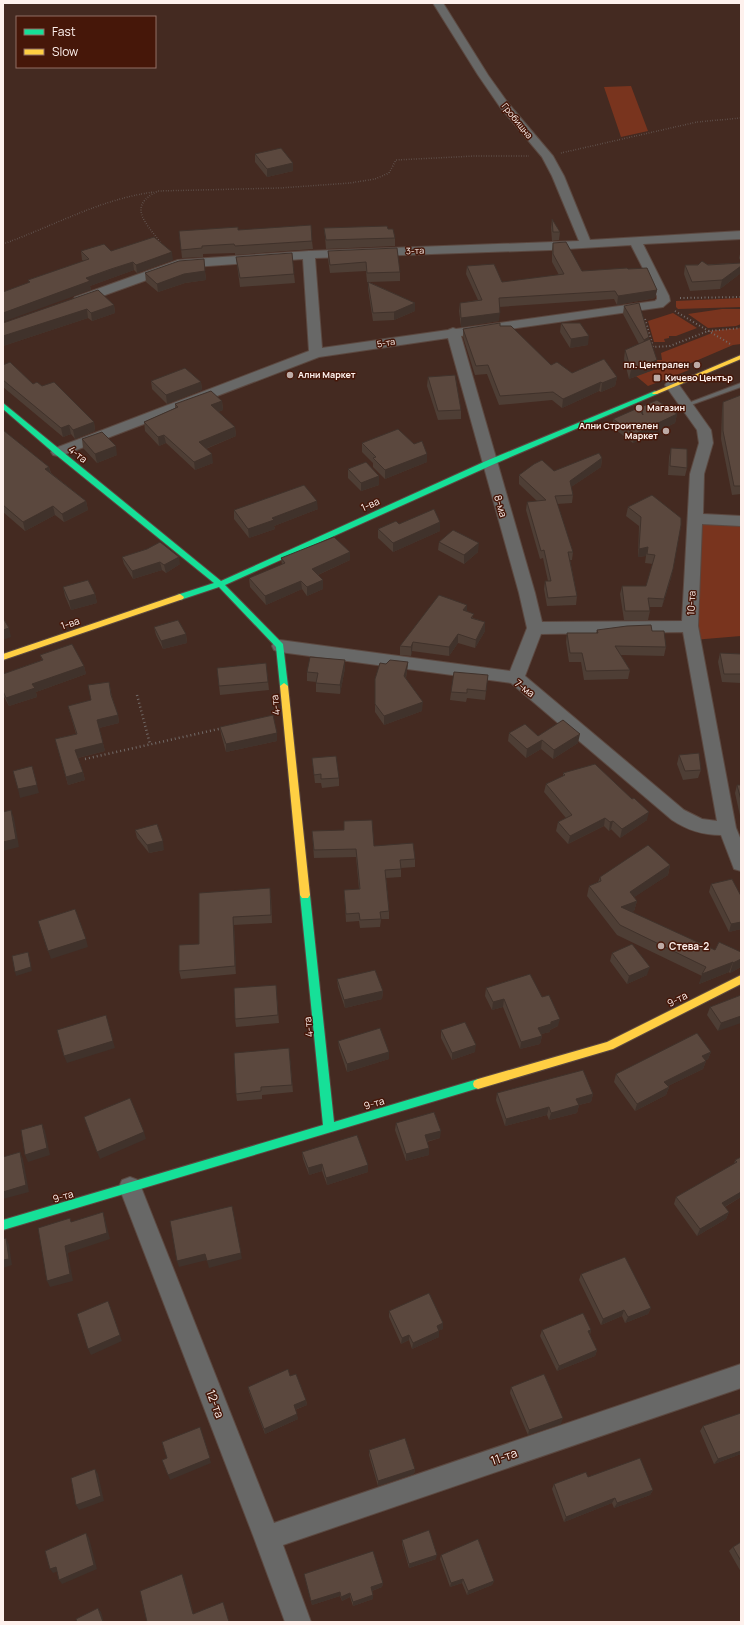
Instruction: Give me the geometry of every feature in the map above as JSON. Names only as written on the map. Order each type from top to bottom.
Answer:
[{"type":"street","name":"Гробищна","points":[[438,3],[483,75],[504,105],[547,156],[558,176],[586,244]]},
{"type":"street","name":"3-та","points":[[69,304],[178,264],[309,256],[586,244],[741,235]]},
{"type":"street","points":[[635,241],[662,300]]},
{"type":"street","points":[[309,256],[316,353]]},
{"type":"street","name":"5-та","points":[[58,452],[316,353],[453,332],[642,306],[662,300]]},
{"type":"street","name":"8-ма","points":[[453,332],[527,593],[535,628]]},
{"type":"street","name":"1-ва","points":[[3,657],[220,584],[489,463],[741,357]]},
{"type":"street","name":"10-та","points":[[672,385],[704,430],[706,443],[697,474],[690,626],[726,828],[741,864]]},
{"type":"street","name":"4-та","points":[[3,405],[58,452],[220,584],[280,646],[329,1127]]},
{"type":"street","points":[[695,519],[741,521]]},
{"type":"street","points":[[516,678],[535,628],[690,626]]},
{"type":"street","name":"7-ма","points":[[280,646],[516,678],[678,815],[694,826],[712,829],[726,828]]},
{"type":"street","name":"9-та","points":[[3,1225],[329,1127],[609,1046],[741,979]]},
{"type":"street","name":"12-та","points":[[130,1187],[267,1538],[298,1622]]},
{"type":"street","name":"11-та","points":[[267,1538],[741,1376]]},
{"type":"lane","points":[[686,405],[741,385]]},
{"type":"path","points":[[3,244],[22,238],[112,199],[158,191],[305,187],[338,184],[374,179],[383,176],[389,173],[396,160],[406,158],[547,156],[697,122],[741,118]]},
{"type":"path","points":[[158,191],[148,195],[143,200],[140,210],[142,218],[178,264]]},
{"type":"path","points":[[662,300],[741,297]]},
{"type":"path","points":[[662,300],[737,348]]},
{"type":"path","points":[[642,306],[653,346],[670,346],[708,330],[741,328]]},
{"type":"path","points":[[137,695],[150,744]]},
{"type":"path","points":[[85,759],[226,728]]},
{"type":"shaded area","points":[[631,86],[648,131],[621,137],[604,87]]},
{"type":"shaded area","points":[[741,298],[741,307],[678,309],[676,307],[676,301]]},
{"type":"shaded area","points":[[722,309],[741,309],[741,324],[736,326],[708,328],[688,314]]},
{"type":"shaded area","points":[[673,313],[697,328],[676,336],[669,336],[669,338],[664,339],[665,342],[654,342],[648,321]]},
{"type":"shaded area","points":[[741,328],[741,344],[733,345],[684,366],[689,370],[648,386],[636,376],[655,369],[652,360],[662,360],[661,353],[712,333],[708,331]]},
{"type":"shaded area","points":[[695,519],[741,521],[741,636],[693,640]]},
{"type":"building","points":[[281,148],[293,163],[267,169],[255,154]]},
{"type":"building","points":[[552,219],[560,232],[553,232]]},
{"type":"building","points":[[311,225],[312,241],[235,246],[234,244],[202,246],[202,248],[181,250],[179,231],[238,227],[238,230]]},
{"type":"building","points":[[387,226],[388,229],[393,229],[395,238],[326,240],[324,228]]},
{"type":"building","points":[[154,237],[172,252],[136,265],[133,262],[86,278],[90,281],[3,313],[3,292],[30,282],[28,280],[89,259],[81,251],[104,244],[111,251]]},
{"type":"building","points":[[566,242],[582,271],[647,268],[657,290],[618,296],[615,291],[499,298],[500,313],[461,318],[460,303],[482,300],[467,266],[494,264],[502,282],[564,274],[553,254],[553,243]]},
{"type":"building","points":[[397,248],[400,272],[367,273],[366,262],[330,265],[328,251]]},
{"type":"building","points":[[292,253],[294,274],[240,278],[236,257]]},
{"type":"building","points":[[204,259],[205,271],[184,274],[157,284],[145,273],[179,261]]},
{"type":"building","points":[[702,261],[708,265],[741,263],[741,266],[722,280],[692,282],[685,265],[698,265]]},
{"type":"building","points":[[368,282],[415,303],[394,312],[373,313]]},
{"type":"building","points":[[98,290],[114,305],[91,313],[87,309],[3,336],[3,323]]},
{"type":"building","points":[[639,303],[649,337],[644,340],[624,306]]},
{"type":"building","points":[[500,323],[500,326],[511,326],[551,365],[557,362],[572,373],[604,359],[617,377],[602,383],[601,382],[563,399],[553,392],[500,396],[488,365],[476,366],[463,329]]},
{"type":"building","points":[[561,323],[580,323],[589,336],[571,339]]},
{"type":"building","points":[[650,339],[657,360],[631,370],[625,350]]},
{"type":"building","points":[[10,362],[33,384],[37,382],[42,386],[54,382],[94,422],[73,430],[69,425],[61,428],[3,380],[3,365]]},
{"type":"building","points":[[185,368],[201,382],[166,395],[151,381]]},
{"type":"building","points":[[455,375],[461,410],[438,411],[428,377]]},
{"type":"building","points":[[211,391],[222,401],[211,405],[235,427],[199,442],[212,454],[194,462],[164,435],[158,437],[144,422],[178,407],[175,404]]},
{"type":"building","points":[[741,395],[741,486],[734,486],[723,431],[723,402]]},
{"type":"building","points":[[657,400],[677,414],[635,434],[613,419],[638,408],[643,415],[641,407]]},
{"type":"building","points":[[398,429],[414,444],[422,441],[427,454],[385,470],[373,458],[376,457],[362,443]]},
{"type":"building","points":[[3,430],[49,467],[45,469],[86,501],[62,514],[53,506],[23,522],[3,505]]},
{"type":"building","points":[[102,432],[116,446],[95,454],[82,439]]},
{"type":"building","points":[[671,448],[687,449],[687,468],[670,466]]},
{"type":"building","points":[[599,453],[602,458],[570,481],[573,495],[555,496],[573,552],[568,552],[577,596],[548,598],[545,581],[551,581],[544,550],[541,551],[527,502],[546,500],[519,475],[542,460],[554,471]]},
{"type":"building","points":[[366,462],[379,476],[361,483],[348,469]]},
{"type":"building","points":[[304,485],[317,501],[272,518],[274,520],[248,529],[234,510]]},
{"type":"building","points":[[652,495],[681,518],[673,569],[664,599],[648,598],[650,611],[625,611],[622,586],[646,586],[655,555],[647,554],[648,547],[639,549],[641,517],[628,507]]},
{"type":"building","points":[[434,509],[440,522],[393,543],[378,529],[396,521],[399,524]]},
{"type":"building","points":[[453,530],[479,543],[464,555],[439,542]]},
{"type":"building","points":[[334,537],[350,552],[312,569],[323,580],[307,587],[301,581],[265,596],[249,578],[285,563],[281,558]]},
{"type":"building","points":[[160,542],[179,557],[164,565],[160,562],[132,571],[122,557],[147,549]]},
{"type":"building","points":[[88,580],[95,594],[69,601],[63,587]]},
{"type":"building","points":[[439,595],[467,605],[463,610],[474,614],[471,618],[485,622],[476,640],[458,634],[449,647],[413,642],[411,647],[400,646]]},
{"type":"building","points":[[3,618],[9,628],[3,630]]},
{"type":"building","points":[[178,620],[186,634],[161,641],[154,627]]},
{"type":"building","points":[[651,625],[652,631],[664,631],[666,647],[615,646],[630,670],[586,671],[582,653],[570,653],[567,633],[598,633],[597,630],[627,626]]},
{"type":"building","points":[[72,644],[84,666],[32,684],[35,688],[6,698],[3,691],[3,674],[43,660],[40,655]]},
{"type":"building","points":[[720,653],[741,654],[741,674],[724,674]]},
{"type":"building","points":[[310,657],[345,660],[340,685],[316,683],[318,673],[307,672]]},
{"type":"building","points":[[390,660],[408,662],[404,676],[423,702],[384,716],[375,704],[375,679],[380,663],[386,664]]},
{"type":"building","points":[[266,663],[268,682],[219,686],[217,668]]},
{"type":"building","points":[[454,672],[488,675],[486,691],[467,689],[467,693],[451,692]]},
{"type":"building","points":[[109,682],[111,695],[118,715],[97,720],[103,743],[75,750],[83,772],[66,777],[55,739],[77,734],[68,706],[91,700],[88,685]]},
{"type":"building","points":[[273,715],[277,733],[226,744],[220,727]]},
{"type":"building","points":[[563,720],[580,734],[554,750],[542,740],[527,749],[509,733],[525,724],[538,736]]},
{"type":"building","points":[[699,753],[701,770],[685,771],[679,755]]},
{"type":"building","points":[[336,756],[339,778],[321,779],[321,774],[314,775],[312,758]]},
{"type":"building","points":[[595,764],[632,799],[634,798],[649,812],[622,829],[613,821],[610,822],[605,818],[570,836],[558,822],[572,815],[546,784],[565,775],[563,773]]},
{"type":"building","points":[[32,766],[37,785],[18,789],[13,771]]},
{"type":"building","points":[[737,785],[741,785],[741,800]]},
{"type":"building","points":[[11,810],[16,839],[3,842],[3,812]]},
{"type":"building","points":[[372,820],[374,846],[413,843],[415,859],[400,860],[401,869],[385,870],[389,911],[380,912],[381,919],[360,920],[359,913],[346,914],[344,890],[360,889],[356,849],[314,850],[312,831],[344,830],[344,821]]},
{"type":"building","points":[[157,824],[163,841],[147,845],[135,830]]},
{"type":"building","points":[[648,845],[670,865],[630,892],[637,901],[621,907],[715,950],[719,942],[741,952],[741,959],[702,974],[706,967],[620,925],[589,886],[601,881],[600,877]]},
{"type":"building","points":[[732,879],[741,896],[741,922],[731,924],[711,884]]},
{"type":"building","points":[[270,888],[271,915],[233,917],[235,966],[179,971],[179,945],[199,944],[199,893]]},
{"type":"building","points":[[75,909],[86,939],[48,951],[38,921]]},
{"type":"building","points":[[632,944],[650,967],[629,976],[612,953]]},
{"type":"building","points":[[28,952],[31,967],[15,972],[12,956]]},
{"type":"building","points":[[375,970],[383,991],[344,1000],[337,979]]},
{"type":"building","points":[[530,974],[542,997],[549,995],[560,1019],[551,1022],[551,1024],[538,1028],[542,1036],[521,1042],[504,999],[493,1002],[486,988]]},
{"type":"building","points":[[276,985],[278,1015],[235,1019],[234,988]]},
{"type":"building","points":[[741,995],[741,1016],[721,1023],[710,1007]]},
{"type":"building","points":[[106,1015],[113,1041],[64,1056],[57,1030]]},
{"type":"building","points":[[465,1022],[476,1045],[452,1053],[441,1030]]},
{"type":"building","points":[[380,1028],[389,1052],[347,1064],[338,1041]]},
{"type":"building","points":[[697,1033],[711,1052],[702,1056],[706,1061],[664,1082],[669,1087],[637,1104],[616,1074]]},
{"type":"building","points":[[289,1048],[292,1085],[261,1087],[261,1091],[236,1094],[234,1053]]},
{"type":"building","points":[[583,1070],[593,1094],[576,1099],[579,1105],[551,1113],[549,1107],[506,1119],[497,1093]]},
{"type":"building","points":[[130,1098],[144,1132],[97,1152],[84,1117]]},
{"type":"building","points":[[434,1112],[441,1131],[425,1135],[429,1148],[406,1154],[396,1123]]},
{"type":"building","points":[[42,1124],[47,1148],[25,1155],[21,1130]]},
{"type":"building","points":[[357,1135],[368,1165],[326,1178],[322,1164],[308,1168],[302,1152]]},
{"type":"building","points":[[20,1152],[26,1185],[3,1192],[3,1157]]},
{"type":"building","points":[[741,1157],[741,1192],[722,1203],[729,1212],[700,1229],[676,1197],[737,1162],[735,1160]]},
{"type":"building","points":[[232,1206],[241,1253],[207,1261],[205,1254],[177,1261],[170,1221]]},
{"type":"building","points":[[103,1212],[107,1233],[65,1246],[70,1274],[47,1281],[38,1228],[70,1218],[71,1222]]},
{"type":"building","points":[[6,1238],[9,1259],[3,1260],[3,1239]]},
{"type":"building","points":[[625,1257],[651,1308],[628,1317],[624,1310],[603,1319],[581,1274]]},
{"type":"building","points":[[429,1293],[443,1323],[437,1326],[439,1331],[413,1343],[409,1335],[402,1338],[389,1311]]},
{"type":"building","points":[[108,1301],[120,1335],[88,1349],[77,1314]]},
{"type":"building","points":[[583,1313],[591,1330],[588,1331],[597,1350],[559,1366],[542,1330]]},
{"type":"building","points":[[288,1369],[290,1376],[296,1374],[306,1400],[294,1405],[297,1414],[264,1429],[248,1387]]},
{"type":"building","points":[[544,1374],[563,1418],[529,1430],[511,1387]]},
{"type":"building","points":[[741,1413],[741,1451],[718,1459],[703,1426]]},
{"type":"building","points":[[200,1427],[210,1458],[168,1475],[162,1460],[167,1458],[162,1442]]},
{"type":"building","points":[[405,1438],[415,1469],[378,1481],[369,1450]]},
{"type":"building","points":[[640,1458],[653,1490],[617,1503],[615,1498],[566,1517],[554,1484],[586,1472],[588,1477]]},
{"type":"building","points":[[95,1469],[101,1496],[76,1505],[71,1478]]},
{"type":"building","points":[[429,1530],[437,1555],[409,1564],[402,1540]]},
{"type":"building","points":[[86,1533],[94,1565],[59,1580],[56,1567],[50,1569],[45,1551]]},
{"type":"building","points":[[478,1539],[494,1581],[468,1591],[463,1579],[451,1583],[441,1555]]},
{"type":"building","points":[[741,1542],[741,1561],[733,1547]]},
{"type":"building","points":[[373,1551],[383,1583],[371,1587],[373,1595],[353,1602],[350,1593],[341,1597],[340,1592],[311,1601],[304,1574]]},
{"type":"building","points":[[182,1574],[193,1614],[223,1602],[229,1622],[147,1622],[140,1591]]},
{"type":"building","points":[[98,1608],[103,1622],[77,1622],[76,1619]]},
{"type":"traffic: fast","points":[[180,597],[220,584],[489,463],[655,393]]},
{"type":"traffic: fast","points":[[3,405],[58,452],[220,584],[280,646],[284,686]]},
{"type":"traffic: fast","points":[[305,895],[329,1127]]},
{"type":"traffic: fast","points":[[3,1225],[478,1084]]},
{"type":"traffic: slow","points":[[655,393],[741,357]]},
{"type":"traffic: slow","points":[[3,657],[180,597]]},
{"type":"traffic: slow","points":[[284,686],[305,895]]},
{"type":"traffic: slow","points":[[478,1084],[609,1046],[741,979]]},
{"type":"place","name":"пл. Централен","points":[[697,365]]},
{"type":"place","name":"Ални Маркет","points":[[290,375]]},
{"type":"place","name":"Кичево Център","points":[[657,378]]},
{"type":"place","name":"Магазин","points":[[639,408]]},
{"type":"place","name":"Ални Строителен Маркет","points":[[666,431]]},
{"type":"place","name":"Стева-2","points":[[661,946]]}]
